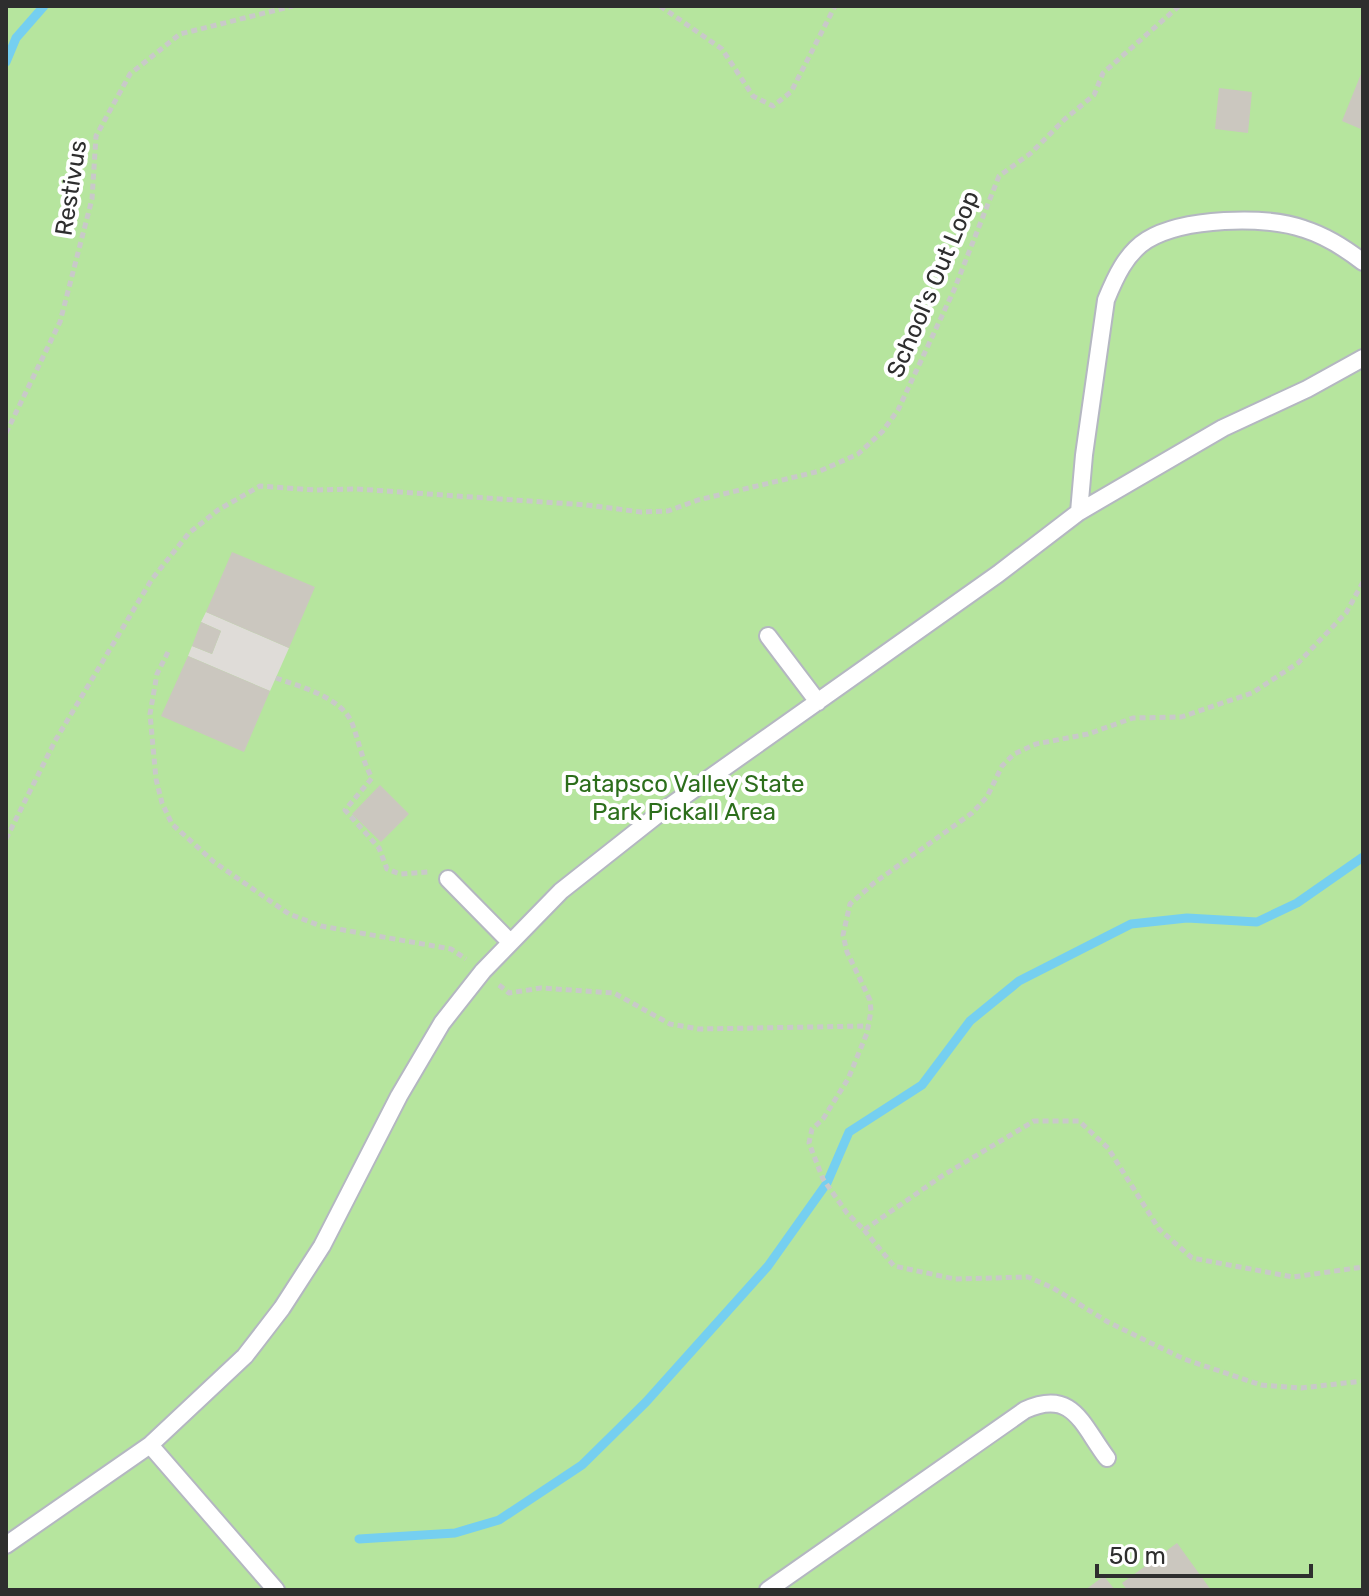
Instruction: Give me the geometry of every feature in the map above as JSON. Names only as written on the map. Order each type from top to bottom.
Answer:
[{"type":"lane","points":[[1079,512],[1106,300],[1115,278],[1129,257],[1147,240],[1169,230],[1200,223],[1248,220],[1302,227],[1339,244],[1363,262]]},
{"type":"lane","points":[[6,1545],[150,1445],[245,1356],[282,1308],[322,1246],[399,1096],[435,1035],[483,971],[561,891],[656,816],[1040,544],[1079,512],[1223,428],[1307,389],[1363,358]]},
{"type":"lane","points":[[768,636],[818,702]]},
{"type":"lane","points":[[448,879],[510,942]]},
{"type":"lane","points":[[768,1590],[1025,1410],[1042,1402],[1053,1401],[1069,1406],[1107,1458]]},
{"type":"lane","points":[[150,1445],[276,1590]]},
{"type":"path","name":"Restivus","points":[[6,433],[60,322],[92,199],[96,136],[130,74],[180,34],[293,6]]},
{"type":"path","points":[[660,6],[722,49],[753,96],[773,106],[791,92],[835,6]]},
{"type":"path","name":"School's Out Loop","points":[[6,839],[55,741],[152,579],[189,533],[218,510],[260,486],[357,489],[641,512],[668,511],[698,500],[820,471],[858,454],[882,432],[898,410],[954,290],[999,176],[1031,153],[1094,95],[1103,73],[1179,6]]},
{"type":"path","points":[[1363,582],[1346,613],[1298,663],[1252,693],[1181,717],[1133,718],[1088,734],[1036,744],[1014,754],[1002,766],[987,797],[972,813],[874,883],[850,904],[843,935],[847,952],[870,1000],[871,1011],[867,1033],[848,1079],[823,1119],[812,1129],[809,1143],[823,1179],[847,1213],[894,1266],[955,1279],[1028,1277],[1170,1353],[1261,1385],[1301,1388],[1363,1381]]},
{"type":"path","points":[[168,652],[157,674],[150,714],[156,779],[162,803],[172,824],[214,862],[289,914],[344,931],[451,949],[509,993],[541,988],[614,993],[670,1024],[699,1029],[868,1026]]},
{"type":"path","points":[[276,678],[342,707],[351,720],[363,763],[372,778],[345,810],[379,848],[387,869],[400,874],[428,872],[448,879]]},
{"type":"path","points":[[864,1230],[942,1176],[1034,1121],[1079,1121],[1108,1148],[1159,1229],[1192,1258],[1293,1277],[1363,1267]]},
{"type":"green space","name":"Patapsco Valley State Park Pickall Area","points":[[6,6],[1363,6],[1363,1590],[6,1590]]},
{"type":"shaded area","points":[[206,612],[289,648],[270,691],[188,656],[192,646],[212,654],[221,631],[201,622]]},
{"type":"building","points":[[1363,69],[1363,130],[1342,121]]},
{"type":"building","points":[[1219,88],[1252,92],[1248,133],[1215,129]]},
{"type":"building","points":[[232,552],[315,587],[289,648],[206,612]]},
{"type":"building","points":[[201,622],[221,631],[212,654],[192,646]]},
{"type":"building","points":[[188,656],[270,691],[244,752],[161,716]]},
{"type":"building","points":[[380,785],[409,814],[381,842],[352,814]]},
{"type":"building","points":[[1177,1543],[1211,1590],[1127,1590],[1122,1583]]},
{"type":"building","points":[[1104,1576],[1115,1590],[1085,1590]]},
{"type":"waterway","points":[[6,62],[16,38],[44,6]]},
{"type":"waterway","points":[[359,1539],[455,1533],[499,1520],[582,1465],[646,1402],[768,1266],[827,1183],[849,1132],[922,1085],[970,1021],[1019,981],[1131,924],[1187,918],[1257,922],[1297,903],[1363,857]]}]
